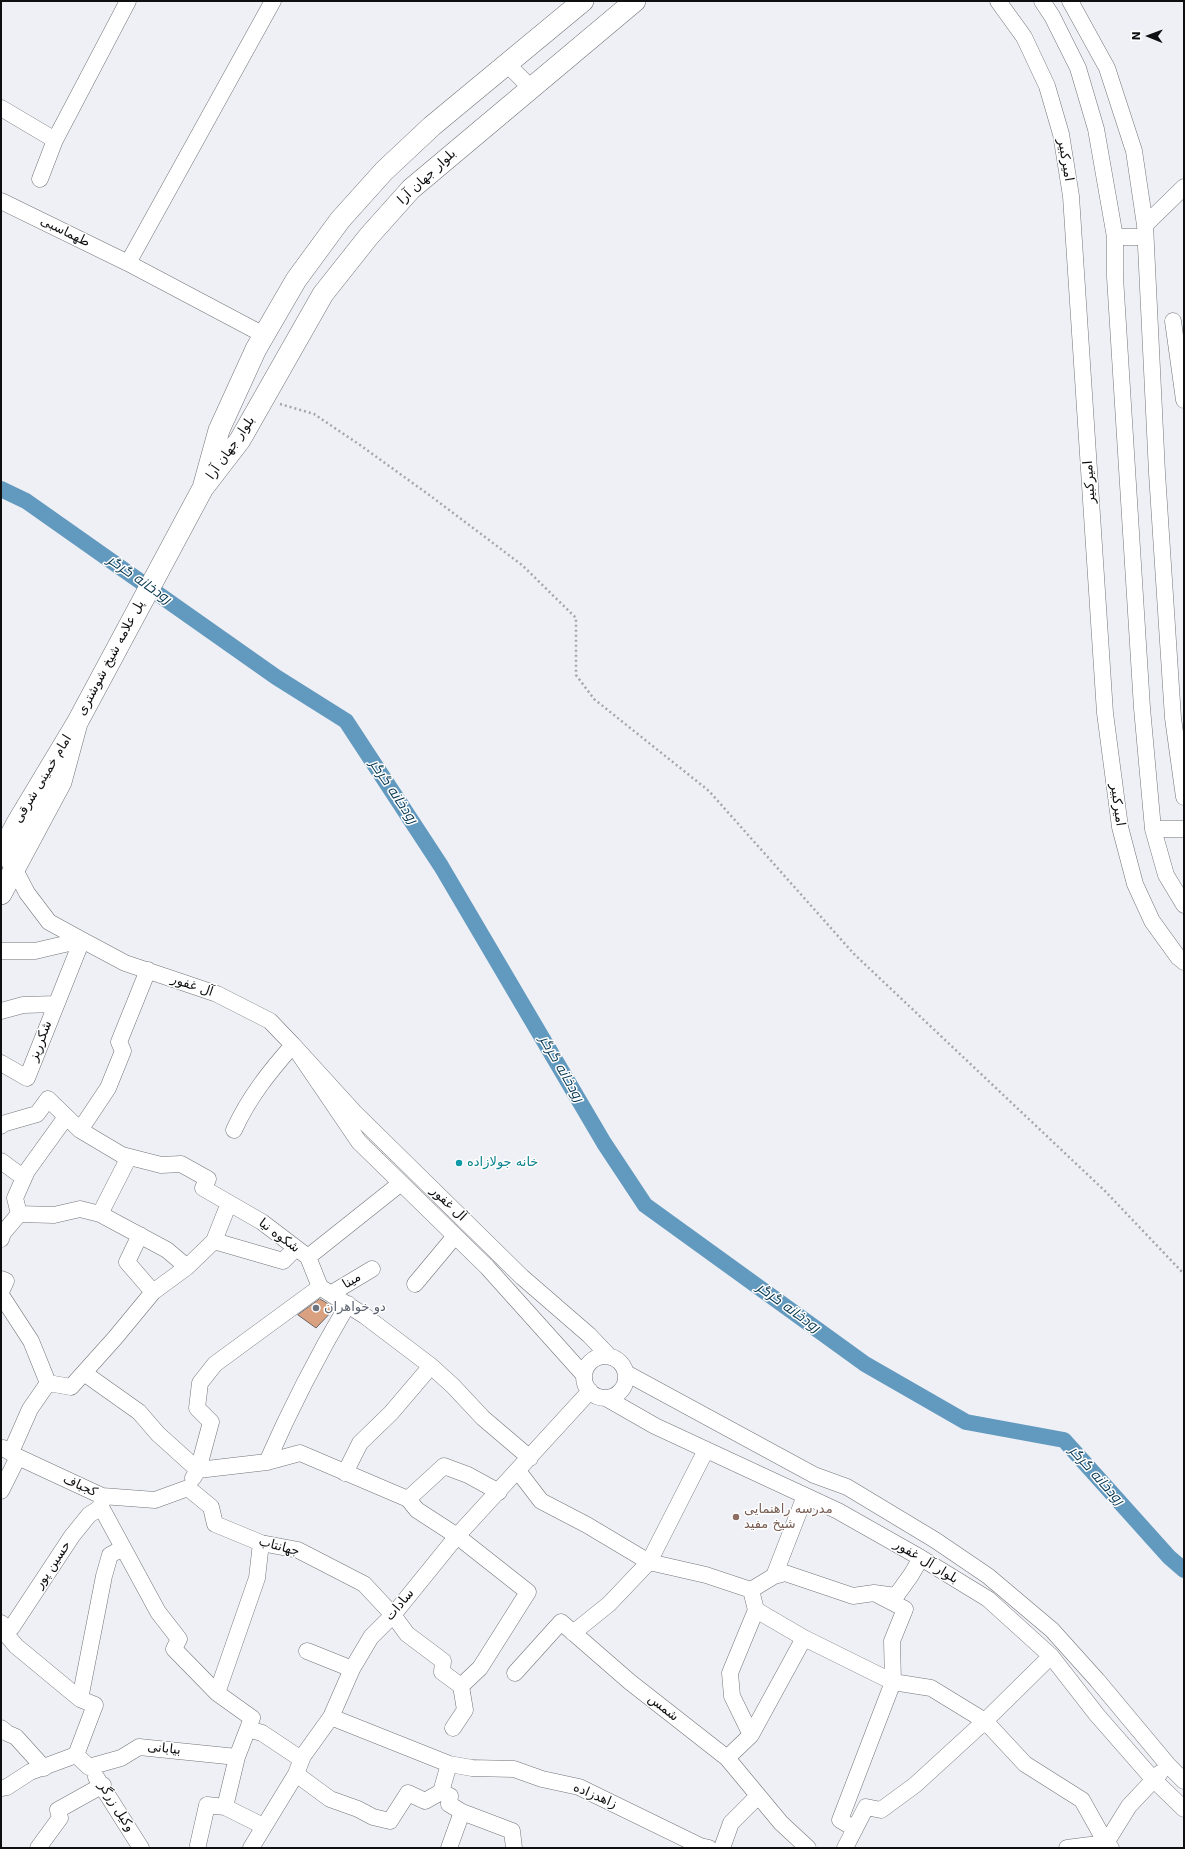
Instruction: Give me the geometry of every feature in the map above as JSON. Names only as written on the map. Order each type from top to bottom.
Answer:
[{"type":"main road","name":"بلوار جهان آرا","points":[[203,488],[219,430],[264,335],[296,280],[345,215],[384,171],[432,126],[583,1]]},
{"type":"main road","name":"بلوار جهان آرا","points":[[203,488],[240,440],[323,294],[369,236],[411,189],[635,1]]},
{"type":"main road","name":"پل علامه شیخ شوشتری","points":[[77,723],[203,488]]},
{"type":"main road","name":"امام خمینی شرقی","points":[[1,894],[8,861],[61,782],[77,723]]},
{"type":"street","points":[[40,179],[56,140],[128,1]]},
{"type":"street","points":[[128,263],[273,1]]},
{"type":"street","name":"امیرکبیر","points":[[998,1],[1024,38],[1047,86],[1061,134],[1071,196],[1105,713],[1120,827],[1134,884],[1149,915],[1178,957],[1184,962]]},
{"type":"street","points":[[1042,1],[1052,16],[1078,68],[1096,129],[1115,237],[1115,277],[1142,708],[1153,829],[1166,875],[1184,905]]},
{"type":"street","points":[[1070,1],[1110,75],[1134,151],[1144,231],[1156,465],[1172,710],[1184,797]]},
{"type":"street","points":[[507,64],[531,88]]},
{"type":"street","points":[[1,108],[56,140]]},
{"type":"street","points":[[1115,237],[1144,231],[1184,187]]},
{"type":"street","name":"طهماسبی","points":[[1,201],[128,263],[264,335]]},
{"type":"street","points":[[1149,314],[1178,322],[1184,400]]},
{"type":"street","points":[[1153,829],[1184,829]]},
{"type":"street","name":"آل غفور","points":[[8,861],[27,893],[49,922],[125,963],[217,994],[270,1021],[354,1112],[522,1277],[589,1335],[610,1356]]},
{"type":"street","points":[[1,951],[35,951],[82,940]]},
{"type":"street","name":"شکرریز","points":[[1,1063],[27,1078],[82,940]]},
{"type":"street","points":[[80,1130],[108,1088],[123,1051],[119,1042],[148,970]]},
{"type":"street","name":"شکرریز","points":[[1,1011],[23,1005],[56,1004]]},
{"type":"street","points":[[234,1130],[242,1113],[267,1074],[293,1045]]},
{"type":"street","name":"آل غفور","points":[[293,1045],[359,1142],[487,1267],[584,1375]]},
{"type":"street","name":"شکوه نیا","points":[[2,1125],[37,1114],[48,1099],[80,1130],[122,1155],[161,1164],[182,1164],[208,1179],[203,1188],[262,1222],[302,1253],[326,1290]]},
{"type":"street","points":[[19,1214],[15,1198],[26,1171],[66,1117]]},
{"type":"street","points":[[100,1214],[129,1156]]},
{"type":"street","points":[[1,1161],[24,1178]]},
{"type":"street","points":[[214,1241],[283,1262],[302,1253],[401,1183]]},
{"type":"street","points":[[48,1383],[71,1387],[153,1292],[187,1267],[214,1241],[229,1202]]},
{"type":"street","points":[[19,1214],[54,1215],[80,1209],[100,1214],[167,1250],[187,1267]]},
{"type":"street","points":[[1,1239],[3,1233],[19,1214]]},
{"type":"street","points":[[140,1236],[127,1262],[153,1292]]},
{"type":"street","points":[[415,1284],[455,1236]]},
{"type":"street","name":"مینا","points":[[198,1470],[210,1422],[197,1408],[200,1383],[215,1364],[326,1290],[372,1269]]},
{"type":"street","points":[[1,1279],[6,1281],[1,1294],[30,1341],[48,1383]]},
{"type":"street","points":[[326,1290],[348,1304],[431,1366],[453,1386],[483,1418],[530,1458]]},
{"type":"street","points":[[267,1462],[302,1387],[348,1304]]},
{"type":"street","points":[[610,1356],[620,1362],[626,1373],[624,1385],[617,1394],[606,1398],[594,1396],[586,1387],[584,1375],[588,1364],[598,1357],[610,1356]]},
{"type":"street","points":[[345,1473],[360,1443],[391,1413],[431,1366]]},
{"type":"street","points":[[84,1372],[139,1412],[158,1434],[198,1470],[267,1462],[300,1453],[408,1499],[417,1510],[457,1536],[528,1592],[480,1668],[461,1686],[465,1710],[453,1728]]},
{"type":"street","name":"بلوار آل غفور","points":[[626,1373],[814,1475],[847,1487],[935,1540],[988,1576],[1052,1630],[1184,1782]]},
{"type":"street","points":[[1,1491],[10,1452],[30,1409],[48,1383]]},
{"type":"street","name":"سادات","points":[[251,1848],[296,1774],[301,1759],[331,1717],[352,1669],[371,1637],[393,1616],[457,1536],[499,1492],[590,1391]]},
{"type":"street","name":"بلوار آل غفور","points":[[606,1398],[655,1426],[838,1511],[921,1558],[988,1599],[1051,1656],[1097,1715],[1153,1779],[1184,1809]]},
{"type":"street","points":[[573,1633],[609,1604],[650,1562],[706,1450]]},
{"type":"street","name":"کجباف","points":[[10,1452],[101,1502],[155,1500],[188,1488]]},
{"type":"street","points":[[408,1499],[444,1466],[468,1475],[499,1492]]},
{"type":"street","points":[[188,1488],[198,1470]]},
{"type":"street","points":[[518,1471],[541,1501],[587,1525],[650,1562],[706,1575],[751,1590],[774,1576],[785,1573],[853,1596],[874,1592],[896,1596],[921,1558]]},
{"type":"street","name":"جهانتاب","points":[[188,1488],[211,1507],[215,1524],[261,1543],[298,1550],[364,1584],[407,1634],[443,1661],[442,1672],[461,1686]]},
{"type":"street","points":[[774,1576],[805,1496]]},
{"type":"street","points":[[101,1502],[123,1548],[158,1612],[179,1639],[174,1649],[217,1693],[252,1718],[237,1757],[225,1807]]},
{"type":"street","name":"حسین پور","points":[[2,1627],[12,1627],[72,1536],[101,1502]]},
{"type":"street","points":[[217,1693],[257,1578],[261,1543]]},
{"type":"street","points":[[80,1699],[106,1569],[110,1555],[123,1548]]},
{"type":"street","points":[[751,1590],[756,1610],[730,1673],[732,1696],[751,1735]]},
{"type":"street","points":[[855,1829],[840,1820],[893,1682],[892,1641],[905,1609],[874,1592]]},
{"type":"street","points":[[756,1610],[804,1638],[893,1682],[931,1688],[985,1721],[1025,1764],[1082,1800],[1108,1846]]},
{"type":"street","name":"شمس","points":[[515,1674],[561,1622],[630,1682],[727,1758],[781,1823],[808,1848]]},
{"type":"street","points":[[1,1788],[7,1787],[30,1772],[76,1755],[95,1705],[80,1699],[16,1646],[2,1627]]},
{"type":"street","points":[[727,1758],[751,1735],[804,1638]]},
{"type":"street","points":[[307,1651],[352,1669]]},
{"type":"street","points":[[845,1848],[866,1807],[881,1810],[915,1785],[985,1721],[1051,1656]]},
{"type":"street","name":"زاهدزاده","points":[[331,1717],[449,1764],[472,1768],[514,1768],[542,1778],[579,1787],[703,1847]]},
{"type":"street","points":[[1,1728],[7,1733],[16,1737],[44,1768]]},
{"type":"street","points":[[248,1729],[262,1733],[301,1759]]},
{"type":"street","name":"بیابانی","points":[[89,1768],[121,1758],[139,1747],[237,1757]]},
{"type":"street","points":[[76,1755],[89,1768]]},
{"type":"street","points":[[296,1774],[330,1799],[358,1809],[373,1817],[390,1820],[408,1793],[425,1802],[441,1792],[449,1764]]},
{"type":"street","points":[[1108,1846],[1129,1806],[1153,1779],[1168,1765]]},
{"type":"street","name":"وکیل زرگر","points":[[89,1768],[103,1785],[141,1848]]},
{"type":"street","points":[[38,1848],[60,1818],[58,1810],[103,1785]]},
{"type":"street","points":[[441,1792],[450,1796],[449,1804],[462,1812],[512,1831],[514,1848]]},
{"type":"street","points":[[722,1848],[731,1823],[758,1796]]},
{"type":"street","points":[[198,1845],[207,1805],[225,1807],[263,1826]]},
{"type":"street","points":[[449,1848],[462,1812]]},
{"type":"street","points":[[1068,1848],[1108,1846]]},
{"type":"path","points":[[264,398],[314,414],[414,484],[522,564],[576,618],[576,675],[594,699],[709,791],[854,954],[1105,1191],[1184,1274]]},
{"type":"building","points":[[320,1299],[335,1308],[316,1328],[298,1315]]},
{"type":"waterway","name":"رودخانه گرگر","points":[[1,489],[26,501],[276,677],[346,721],[441,866],[604,1143],[645,1205],[865,1364],[966,1422],[1064,1440],[1169,1557],[1184,1570]]},
{"type":"place","name":"خانه جولازاده","points":[[459,1163]]},
{"type":"place","name":"دو خواهران","points":[[316,1308]]},
{"type":"place","name":"مدرسه راهنمایی شیخ مفید","points":[[736,1517]]}]
